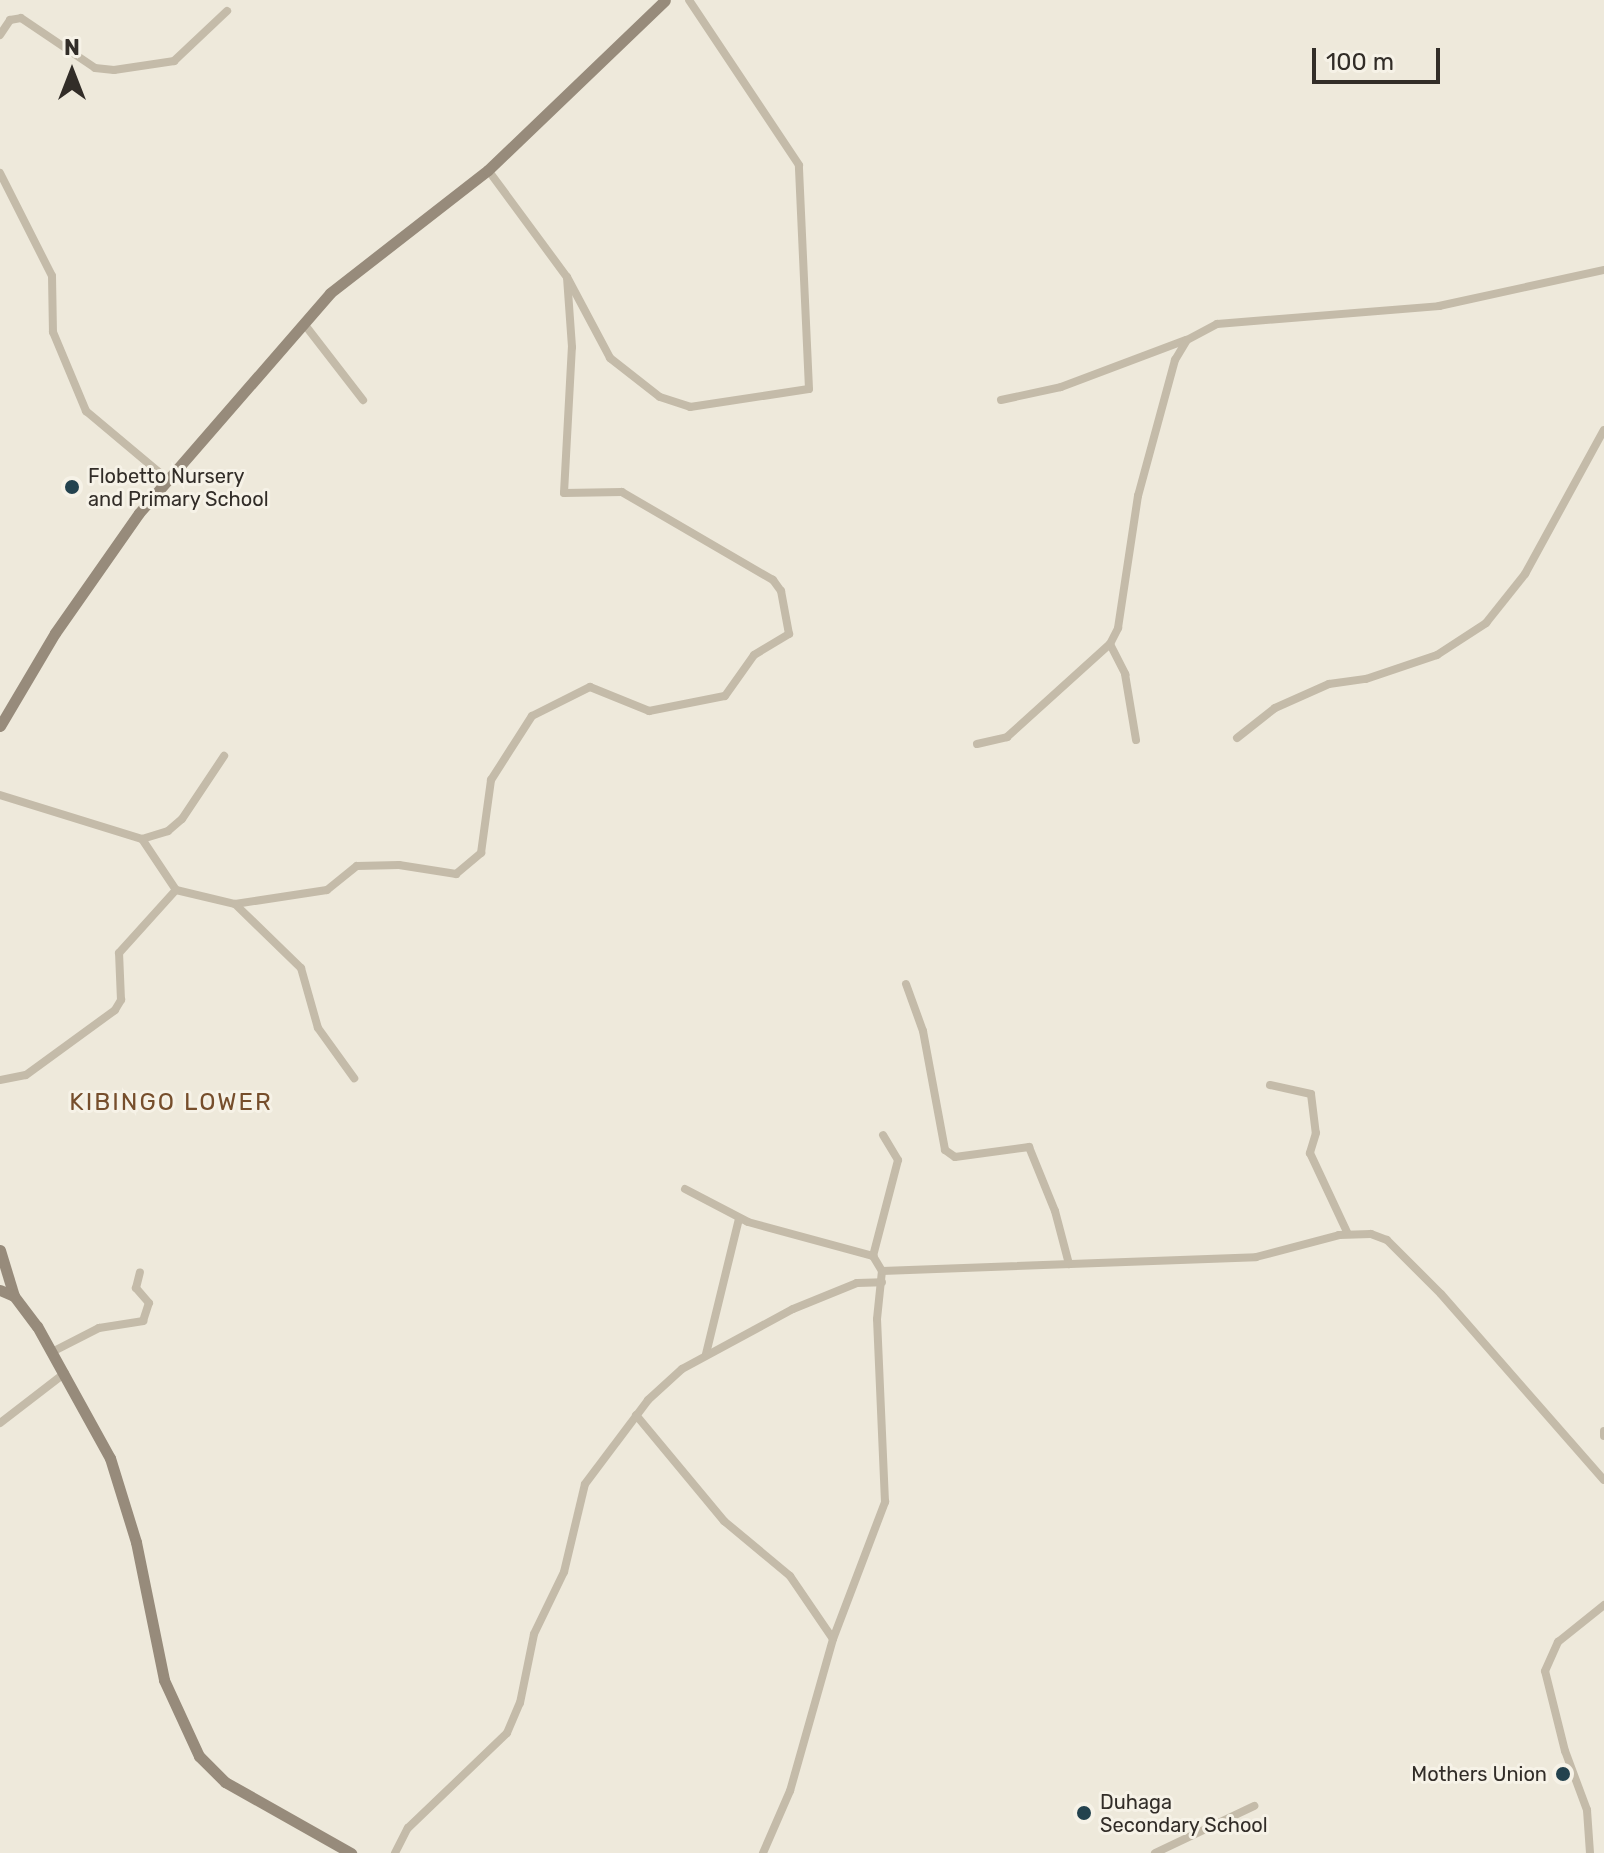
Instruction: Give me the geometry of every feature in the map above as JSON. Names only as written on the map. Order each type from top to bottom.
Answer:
[{"type":"main road","points":[[0,726],[55,633],[167,479],[330,293],[488,170],[665,0]]},
{"type":"main road","points":[[0,1250],[14,1296],[65,1373],[122,1490],[164,1680],[193,1746],[225,1782],[351,1853]]},
{"type":"main road","points":[[0,1290],[14,1296]]},
{"type":"street","points":[[488,170],[567,277],[617,366],[669,403],[690,407],[784,396],[811,385],[799,165],[689,0]]},
{"type":"street","points":[[0,35],[10,20],[21,18],[95,68],[114,70],[174,61],[227,11]]},
{"type":"street","points":[[0,173],[52,276],[53,332],[84,408],[167,479]]},
{"type":"street","points":[[1001,400],[1061,387],[1187,340],[1217,324],[1439,306],[1604,270]]},
{"type":"street","points":[[142,839],[176,890],[235,904],[327,890],[357,866],[462,871],[483,844],[484,803],[491,780],[532,716],[590,687],[649,711],[725,696],[754,655],[791,633],[779,586],[773,580],[622,492],[564,493],[572,347],[567,277]]},
{"type":"street","points":[[305,325],[363,400]]},
{"type":"street","points":[[977,744],[1014,732],[1110,644],[1118,628],[1138,496],[1175,360],[1187,340]]},
{"type":"street","points":[[1237,738],[1275,708],[1329,684],[1366,679],[1437,655],[1486,623],[1525,574],[1604,430]]},
{"type":"street","points":[[1110,644],[1125,674],[1136,740]]},
{"type":"street","points":[[0,795],[142,839],[168,831],[182,819],[224,756]]},
{"type":"street","points":[[0,1080],[26,1075],[115,1010],[121,1000],[119,953],[176,890]]},
{"type":"street","points":[[235,904],[301,968],[318,1028],[354,1078]]},
{"type":"street","points":[[906,984],[923,1031],[945,1150],[955,1157],[1029,1147],[1055,1211],[1069,1264]]},
{"type":"street","points":[[1270,1085],[1311,1094],[1316,1133],[1310,1153],[1348,1234]]},
{"type":"street","points":[[873,1256],[898,1160],[883,1135]]},
{"type":"street","points":[[685,1189],[739,1219],[873,1256],[882,1271],[877,1319],[885,1502],[833,1639],[797,1769],[763,1853]]},
{"type":"street","points":[[706,1354],[739,1219]]},
{"type":"street","points":[[882,1271],[1256,1257],[1348,1234],[1387,1240],[1486,1342],[1552,1426],[1604,1480]]},
{"type":"street","points":[[52,1352],[99,1328],[143,1321],[149,1303],[136,1288],[140,1272]]},
{"type":"street","points":[[395,1853],[417,1818],[507,1733],[520,1703],[534,1634],[564,1572],[585,1484],[662,1384],[706,1354],[834,1292],[857,1283],[882,1282]]},
{"type":"street","points":[[0,1423],[65,1373]]},
{"type":"street","points":[[636,1415],[724,1521],[790,1576],[833,1639]]},
{"type":"street","points":[[1590,1853],[1587,1810],[1565,1751],[1545,1671],[1558,1642],[1604,1605]]},
{"type":"street","points":[[1155,1853],[1254,1806]]},
{"type":"place","name":"Flobetto Nursery and Primary School","points":[[72,487]]},
{"type":"place","name":"Mothers Union","points":[[1563,1774]]},
{"type":"place","name":"Duhaga Secondary School","points":[[1084,1813]]},
{"type":"district","name":"KIBINGO LOWER","points":[[171,1103]]}]
